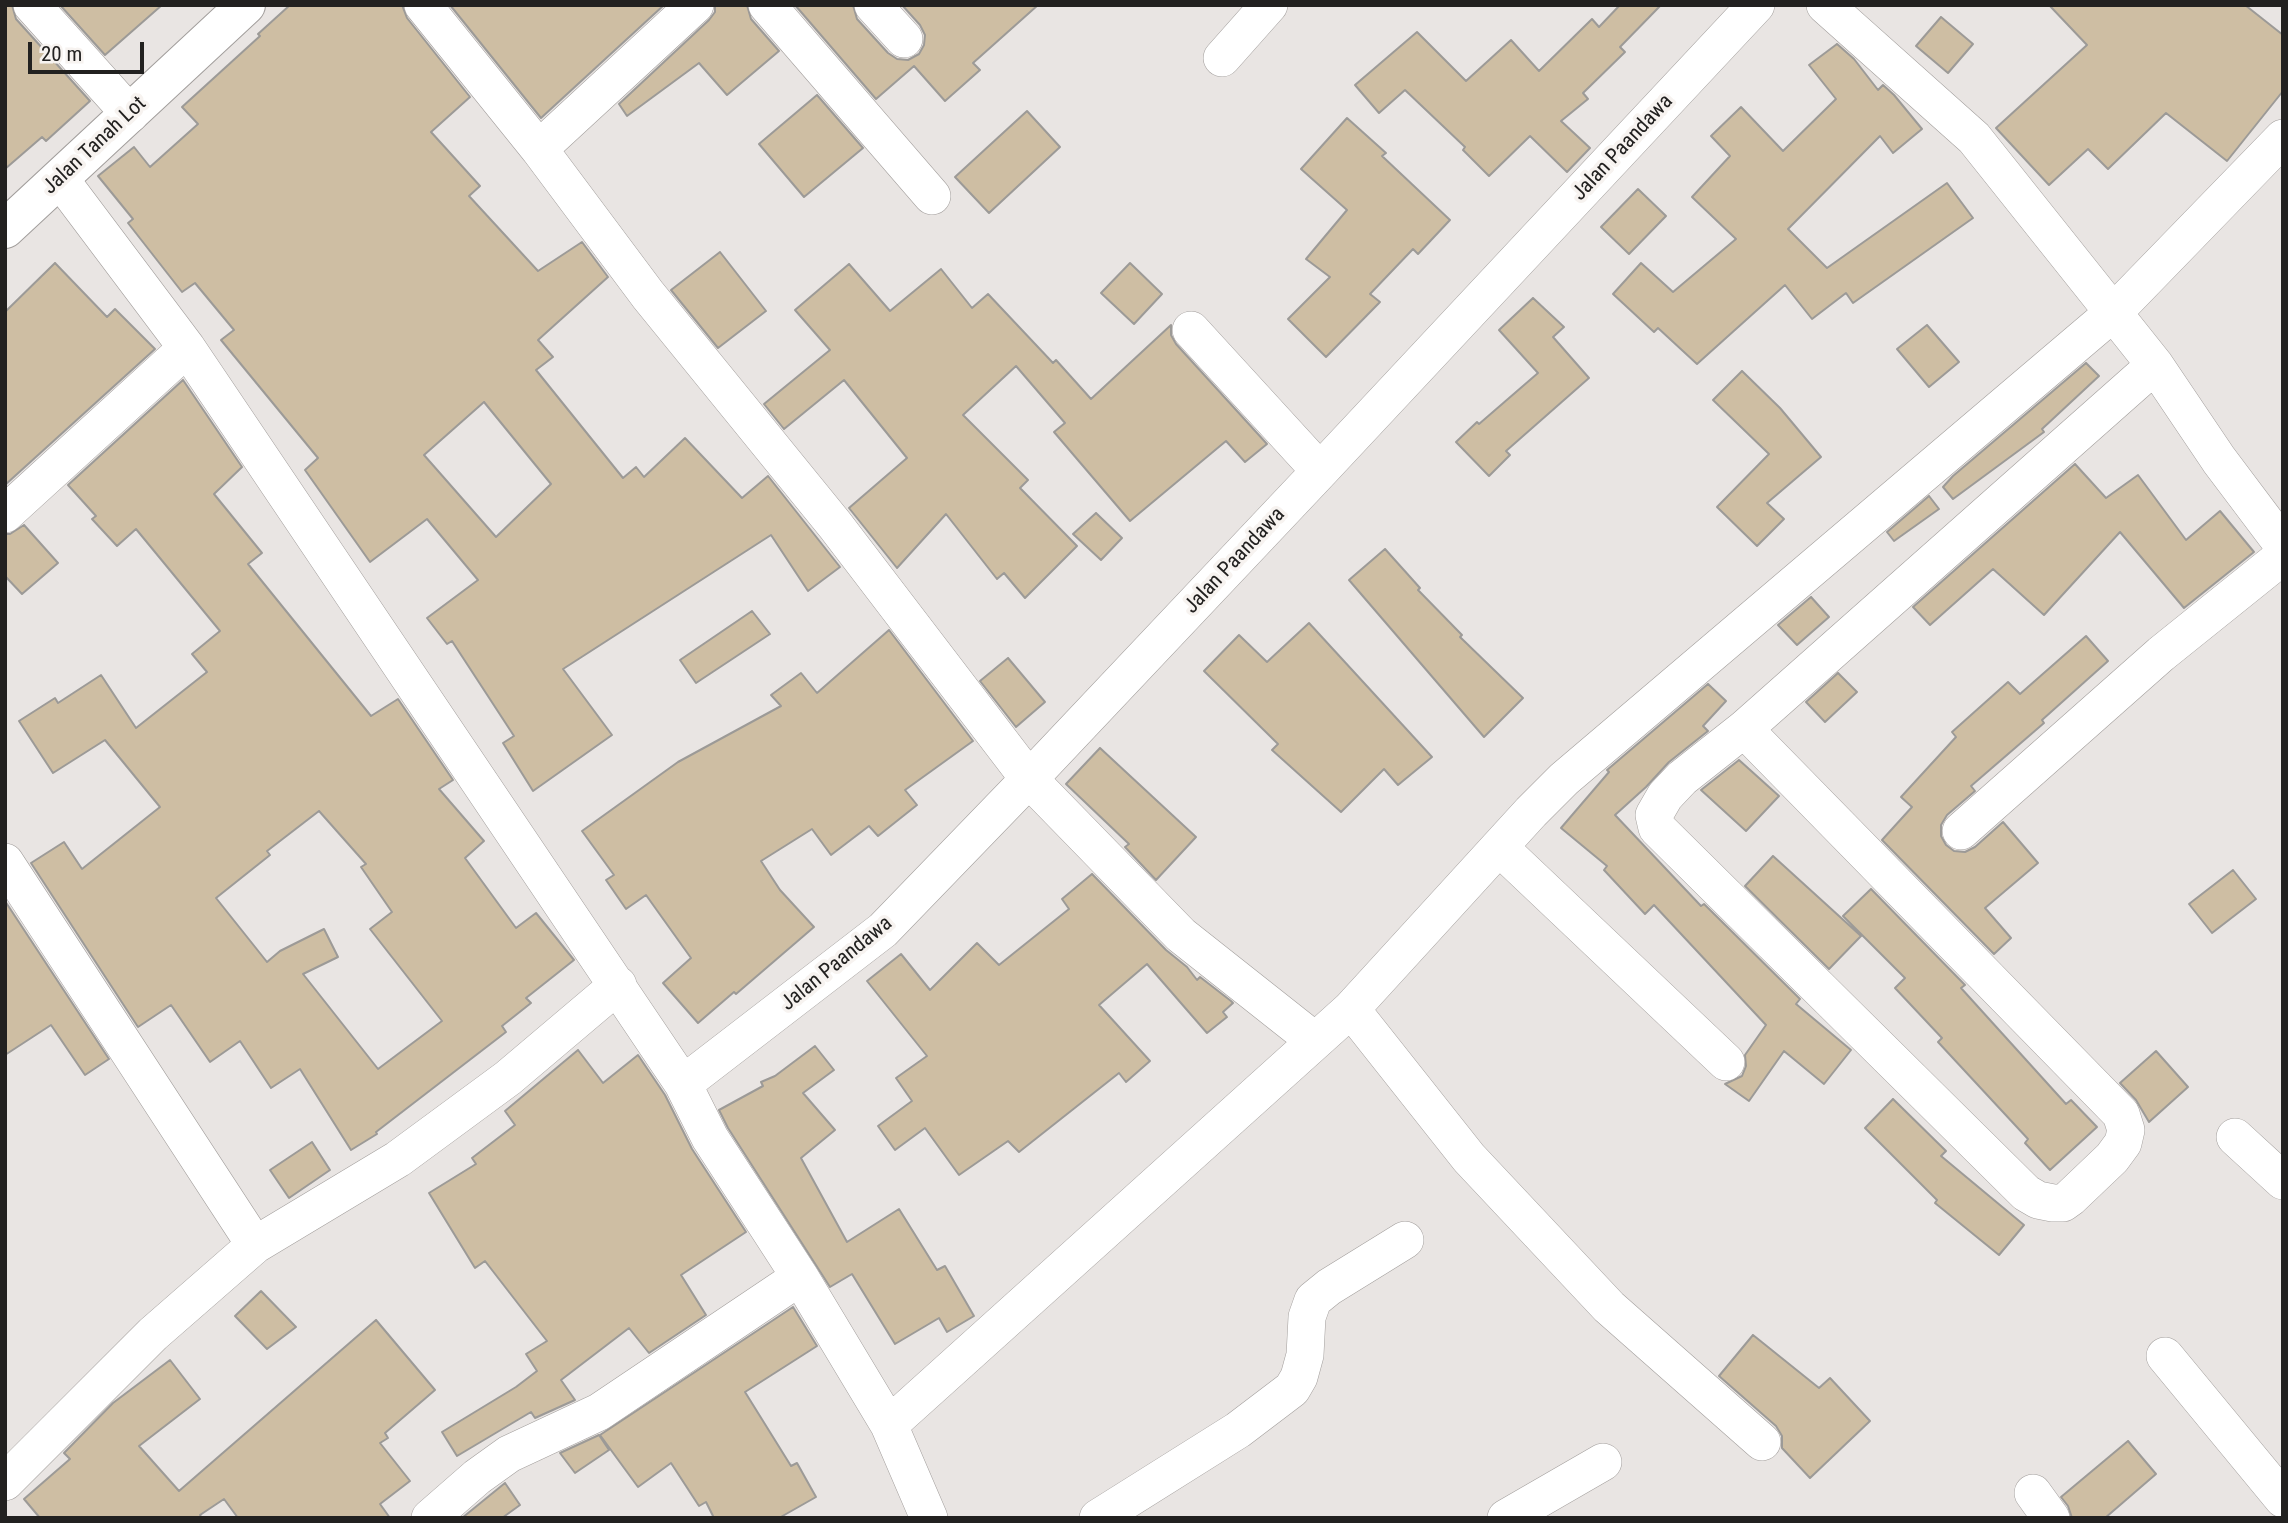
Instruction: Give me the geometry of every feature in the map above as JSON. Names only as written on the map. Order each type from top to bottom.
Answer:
[{"type":"main road","name":"Jalan Tanah Lot","points":[[5,229],[246,5]]},
{"type":"street","points":[[32,5],[130,114]]},
{"type":"street","points":[[423,5],[539,149],[648,295],[835,525],[1030,779],[1181,935],[1315,1041]]},
{"type":"street","points":[[539,149],[695,5]]},
{"type":"street","points":[[767,5],[932,196]]},
{"type":"street","points":[[873,5],[904,39]]},
{"type":"street","points":[[1222,58],[1269,5]]},
{"type":"street","name":"Jalan Paandawa","points":[[683,1084],[883,930],[1030,779],[1756,5]]},
{"type":"street","points":[[1825,5],[1974,138],[2155,365],[2219,460],[2283,545]]},
{"type":"street","points":[[889,1425],[1351,1009],[1564,779],[2114,312],[2283,138]]},
{"type":"street","points":[[60,179],[187,348],[683,1084],[710,1138],[800,1277],[889,1425],[929,1518]]},
{"type":"street","points":[[1191,330],[1320,471]]},
{"type":"street","points":[[5,514],[187,348]]},
{"type":"street","points":[[1744,729],[2121,1114],[2126,1130],[2123,1143],[2112,1158],[2063,1203],[2038,1200],[2026,1193],[1657,828],[1654,815],[1665,796],[1682,778],[1744,729],[2155,365]]},
{"type":"street","points":[[1961,831],[2161,654],[2283,556]]},
{"type":"street","points":[[1499,847],[1726,1062]]},
{"type":"street","points":[[5,862],[255,1245]]},
{"type":"street","points":[[5,1482],[153,1334],[255,1245],[398,1159],[508,1078],[618,985]]},
{"type":"street","points":[[1351,1009],[1469,1158],[1609,1307],[1762,1442]]},
{"type":"street","points":[[2235,1137],[2283,1181]]},
{"type":"street","points":[[1098,1518],[1238,1430],[1292,1389],[1299,1377],[1305,1355],[1307,1317],[1313,1300],[1329,1287],[1405,1240]]},
{"type":"street","points":[[430,1518],[477,1477],[509,1454],[598,1412],[800,1277]]},
{"type":"street","points":[[2165,1356],[2283,1499]]},
{"type":"street","points":[[1506,1518],[1603,1462]]},
{"type":"building","points":[[5,5],[12,5],[16,19],[90,101],[46,141],[42,137],[5,169]]},
{"type":"building","points":[[60,5],[162,5],[105,55]]},
{"type":"building","points":[[290,5],[402,5],[407,18],[470,97],[431,132],[480,186],[469,196],[538,271],[582,242],[608,277],[538,340],[553,357],[536,370],[623,478],[636,467],[644,477],[685,438],[742,498],[768,476],[840,567],[808,591],[771,535],[563,669],[612,735],[533,791],[503,743],[514,736],[452,641],[447,644],[427,618],[478,580],[427,519],[370,562],[305,470],[318,458],[221,340],[234,330],[195,283],[182,292],[128,223],[133,219],[98,176],[134,147],[150,167],[198,124],[182,107],[260,36],[258,34]],"holes":[[[484,402],[551,484],[496,537],[424,455]]]},
{"type":"building","points":[[450,5],[664,5],[541,118]]},
{"type":"building","points":[[715,5],[747,5],[751,19],[779,51],[727,95],[699,63],[627,116],[619,104],[709,20],[715,12]]},
{"type":"building","points":[[795,5],[853,5],[857,19],[888,53],[897,59],[908,60],[919,54],[925,35],[920,25],[902,5],[1038,5],[973,63],[980,70],[945,101],[914,66],[876,99]]},
{"type":"building","points":[[1620,5],[1661,5],[1620,47],[1625,52],[1583,93],[1588,99],[1561,121],[1590,148],[1567,172],[1530,136],[1489,176],[1463,150],[1465,147],[1405,90],[1379,113],[1355,85],[1417,32],[1466,81],[1511,40],[1539,71],[1592,19],[1599,27]]},
{"type":"building","points":[[2049,5],[2245,5],[2283,35],[2283,91],[2227,161],[2166,113],[2108,169],[2088,149],[2049,185],[1996,128],[2087,45]]},
{"type":"building","points":[[1941,17],[1973,44],[1948,73],[1916,46]]},
{"type":"building","points":[[1837,44],[1854,59],[1878,90],[1883,85],[1894,95],[1922,129],[1893,153],[1880,136],[1788,229],[1827,268],[1947,183],[1973,218],[1853,303],[1846,293],[1812,319],[1785,285],[1697,364],[1658,328],[1654,332],[1613,294],[1641,263],[1673,292],[1736,239],[1692,197],[1730,156],[1711,136],[1741,107],[1783,151],[1836,99],[1809,65]]},
{"type":"building","points":[[817,95],[863,148],[804,197],[759,144]]},
{"type":"building","points":[[1027,111],[1060,147],[989,213],[955,177]]},
{"type":"building","points":[[1347,118],[1386,153],[1382,156],[1450,220],[1418,254],[1413,249],[1370,294],[1380,302],[1326,357],[1288,319],[1330,277],[1306,259],[1347,210],[1301,169]]},
{"type":"building","points":[[1638,189],[1666,216],[1629,254],[1601,227]]},
{"type":"building","points":[[720,252],[766,311],[718,348],[671,290]]},
{"type":"building","points":[[55,263],[107,317],[115,309],[155,349],[5,485],[5,312]]},
{"type":"building","points":[[1130,263],[1162,294],[1134,324],[1101,293]]},
{"type":"building","points":[[849,264],[890,311],[941,269],[972,308],[988,294],[1053,363],[1056,360],[1091,399],[1171,325],[1171,335],[1176,344],[1267,444],[1245,462],[1226,441],[1130,521],[1054,432],[1065,423],[1016,366],[963,415],[1028,480],[1020,488],[1077,546],[1025,598],[1004,573],[997,579],[946,514],[897,568],[849,508],[907,458],[844,380],[784,429],[764,404],[830,350],[795,310]]},
{"type":"building","points":[[1533,298],[1564,327],[1553,337],[1589,378],[1506,451],[1510,455],[1489,476],[1456,442],[1538,373],[1499,330]]},
{"type":"building","points":[[1927,325],[1959,362],[1929,387],[1897,349]]},
{"type":"building","points":[[2086,363],[2099,376],[2042,429],[2044,432],[1953,499],[1943,487],[1953,476]]},
{"type":"building","points":[[1742,371],[1780,408],[1821,457],[1767,503],[1784,519],[1757,546],[1717,507],[1769,454],[1713,400]]},
{"type":"building","points":[[183,380],[242,467],[214,494],[262,553],[248,564],[371,716],[398,699],[453,780],[439,789],[484,841],[465,858],[516,928],[536,913],[574,960],[526,998],[531,1003],[502,1026],[506,1032],[376,1132],[377,1134],[351,1150],[300,1069],[271,1088],[240,1041],[210,1062],[171,1005],[138,1027],[31,863],[64,842],[82,869],[160,807],[105,740],[53,773],[19,721],[55,698],[58,703],[101,675],[136,728],[207,672],[192,654],[220,631],[136,529],[117,546],[92,519],[96,516],[68,485]],"holes":[[[319,811],[366,864],[361,867],[392,912],[370,929],[442,1021],[378,1069],[303,974],[338,957],[324,929],[280,951],[267,962],[216,898],[270,855],[267,851]]]},
{"type":"building","points":[[2075,464],[2106,498],[2138,475],[2186,540],[2220,511],[2254,552],[2184,608],[2120,532],[2044,615],[1993,569],[1930,625],[1913,607]]},
{"type":"building","points":[[1929,496],[1939,509],[1894,541],[1887,532]]},
{"type":"building","points":[[1096,513],[1122,538],[1101,560],[1073,534]]},
{"type":"building","points":[[24,525],[58,563],[22,594],[5,576],[5,534],[10,534]]},
{"type":"building","points":[[1385,549],[1420,588],[1418,590],[1462,635],[1460,637],[1523,698],[1484,737],[1349,580]]},
{"type":"building","points":[[1811,597],[1829,617],[1797,645],[1778,625]]},
{"type":"building","points":[[752,611],[770,634],[696,683],[680,660]]},
{"type":"building","points":[[1309,623],[1432,757],[1398,785],[1384,769],[1341,812],[1272,750],[1278,744],[1204,671],[1239,635],[1267,662]]},
{"type":"building","points":[[889,630],[973,741],[905,790],[917,805],[878,836],[869,826],[831,855],[812,829],[761,861],[780,890],[814,927],[698,1023],[663,983],[691,958],[646,895],[626,909],[606,880],[614,875],[582,831],[678,762],[781,706],[771,695],[801,673],[817,693]]},
{"type":"building","points":[[2086,636],[2108,661],[2042,720],[2044,723],[1971,786],[1975,791],[1947,815],[1941,825],[1941,836],[1946,845],[1954,851],[1965,852],[1975,847],[2003,822],[2038,863],[1985,908],[2011,938],[1994,954],[1882,840],[1912,807],[1901,797],[1956,737],[1952,732],[2008,682],[2020,694]]},
{"type":"building","points":[[1008,658],[1045,702],[1016,727],[980,681]]},
{"type":"building","points":[[1838,673],[1857,692],[1825,722],[1806,702]]},
{"type":"building","points":[[1708,684],[1726,701],[1703,726],[1708,731],[1669,762],[1615,815],[1701,906],[1704,904],[1800,999],[1796,1004],[1851,1050],[1824,1084],[1784,1051],[1749,1101],[1725,1084],[1742,1076],[1746,1066],[1745,1055],[1766,1025],[1654,905],[1645,914],[1604,870],[1607,866],[1561,828],[1609,772],[1607,770]]},
{"type":"building","points":[[1100,748],[1196,837],[1156,880],[1125,847],[1129,844],[1066,784]]},
{"type":"building","points":[[1739,760],[1779,796],[1746,831],[1701,790]]},
{"type":"building","points":[[1773,856],[1861,936],[1829,969],[1745,886]]},
{"type":"building","points":[[2233,870],[2256,899],[2212,933],[2189,904]]},
{"type":"building","points":[[1092,874],[1197,980],[1200,977],[1233,1003],[1223,1012],[1227,1017],[1207,1033],[1147,964],[1099,1005],[1150,1061],[1126,1082],[1119,1073],[1019,1152],[1008,1141],[959,1175],[925,1128],[895,1150],[878,1126],[912,1101],[896,1078],[927,1056],[867,981],[901,954],[930,990],[977,943],[999,965],[1069,909],[1062,899]]},
{"type":"building","points":[[1871,889],[1965,985],[1961,988],[2066,1104],[2071,1100],[2097,1127],[2050,1170],[2025,1143],[2028,1139],[1938,1042],[1942,1038],[1895,988],[1905,978],[1843,916]]},
{"type":"building","points":[[5,901],[109,1059],[85,1075],[51,1025],[5,1055]]},
{"type":"building","points":[[815,1046],[834,1070],[803,1093],[835,1130],[801,1158],[847,1242],[899,1209],[937,1270],[945,1266],[974,1316],[947,1332],[939,1318],[895,1344],[852,1274],[830,1287],[719,1110],[763,1086],[761,1082],[775,1076]]},
{"type":"building","points":[[578,1050],[603,1083],[638,1055],[665,1095],[692,1149],[746,1232],[681,1275],[706,1315],[649,1353],[629,1328],[561,1380],[575,1400],[535,1418],[531,1412],[457,1456],[442,1432],[516,1387],[537,1371],[526,1354],[547,1341],[485,1261],[475,1268],[429,1193],[476,1164],[472,1158],[515,1125],[505,1111]]},
{"type":"building","points":[[2156,1051],[2188,1087],[2149,1122],[2136,1100],[2120,1083]]},
{"type":"building","points":[[1893,1099],[1946,1151],[1941,1156],[2024,1225],[1999,1255],[1935,1203],[1937,1200],[1865,1128]]},
{"type":"building","points":[[312,1142],[330,1170],[289,1198],[270,1170]]},
{"type":"building","points":[[261,1291],[296,1327],[267,1349],[235,1316]]},
{"type":"building","points":[[793,1307],[817,1346],[745,1392],[791,1466],[797,1463],[816,1497],[779,1518],[714,1518],[706,1502],[699,1506],[671,1463],[638,1487],[600,1435]]},
{"type":"building","points":[[376,1320],[435,1390],[385,1433],[388,1438],[380,1443],[410,1481],[380,1504],[390,1518],[238,1518],[224,1499],[200,1515],[202,1518],[40,1518],[24,1499],[70,1459],[64,1453],[113,1403],[170,1360],[200,1399],[139,1446],[179,1491]]},
{"type":"building","points":[[1753,1335],[1819,1388],[1830,1378],[1870,1421],[1810,1478],[1782,1448],[1782,1436],[1776,1426],[1719,1376]]},
{"type":"building","points":[[599,1435],[609,1450],[575,1473],[560,1453]]},
{"type":"building","points":[[2128,1441],[2156,1474],[2105,1518],[2072,1518],[2061,1497]]},
{"type":"building","points":[[505,1483],[520,1505],[502,1518],[462,1518]]}]
